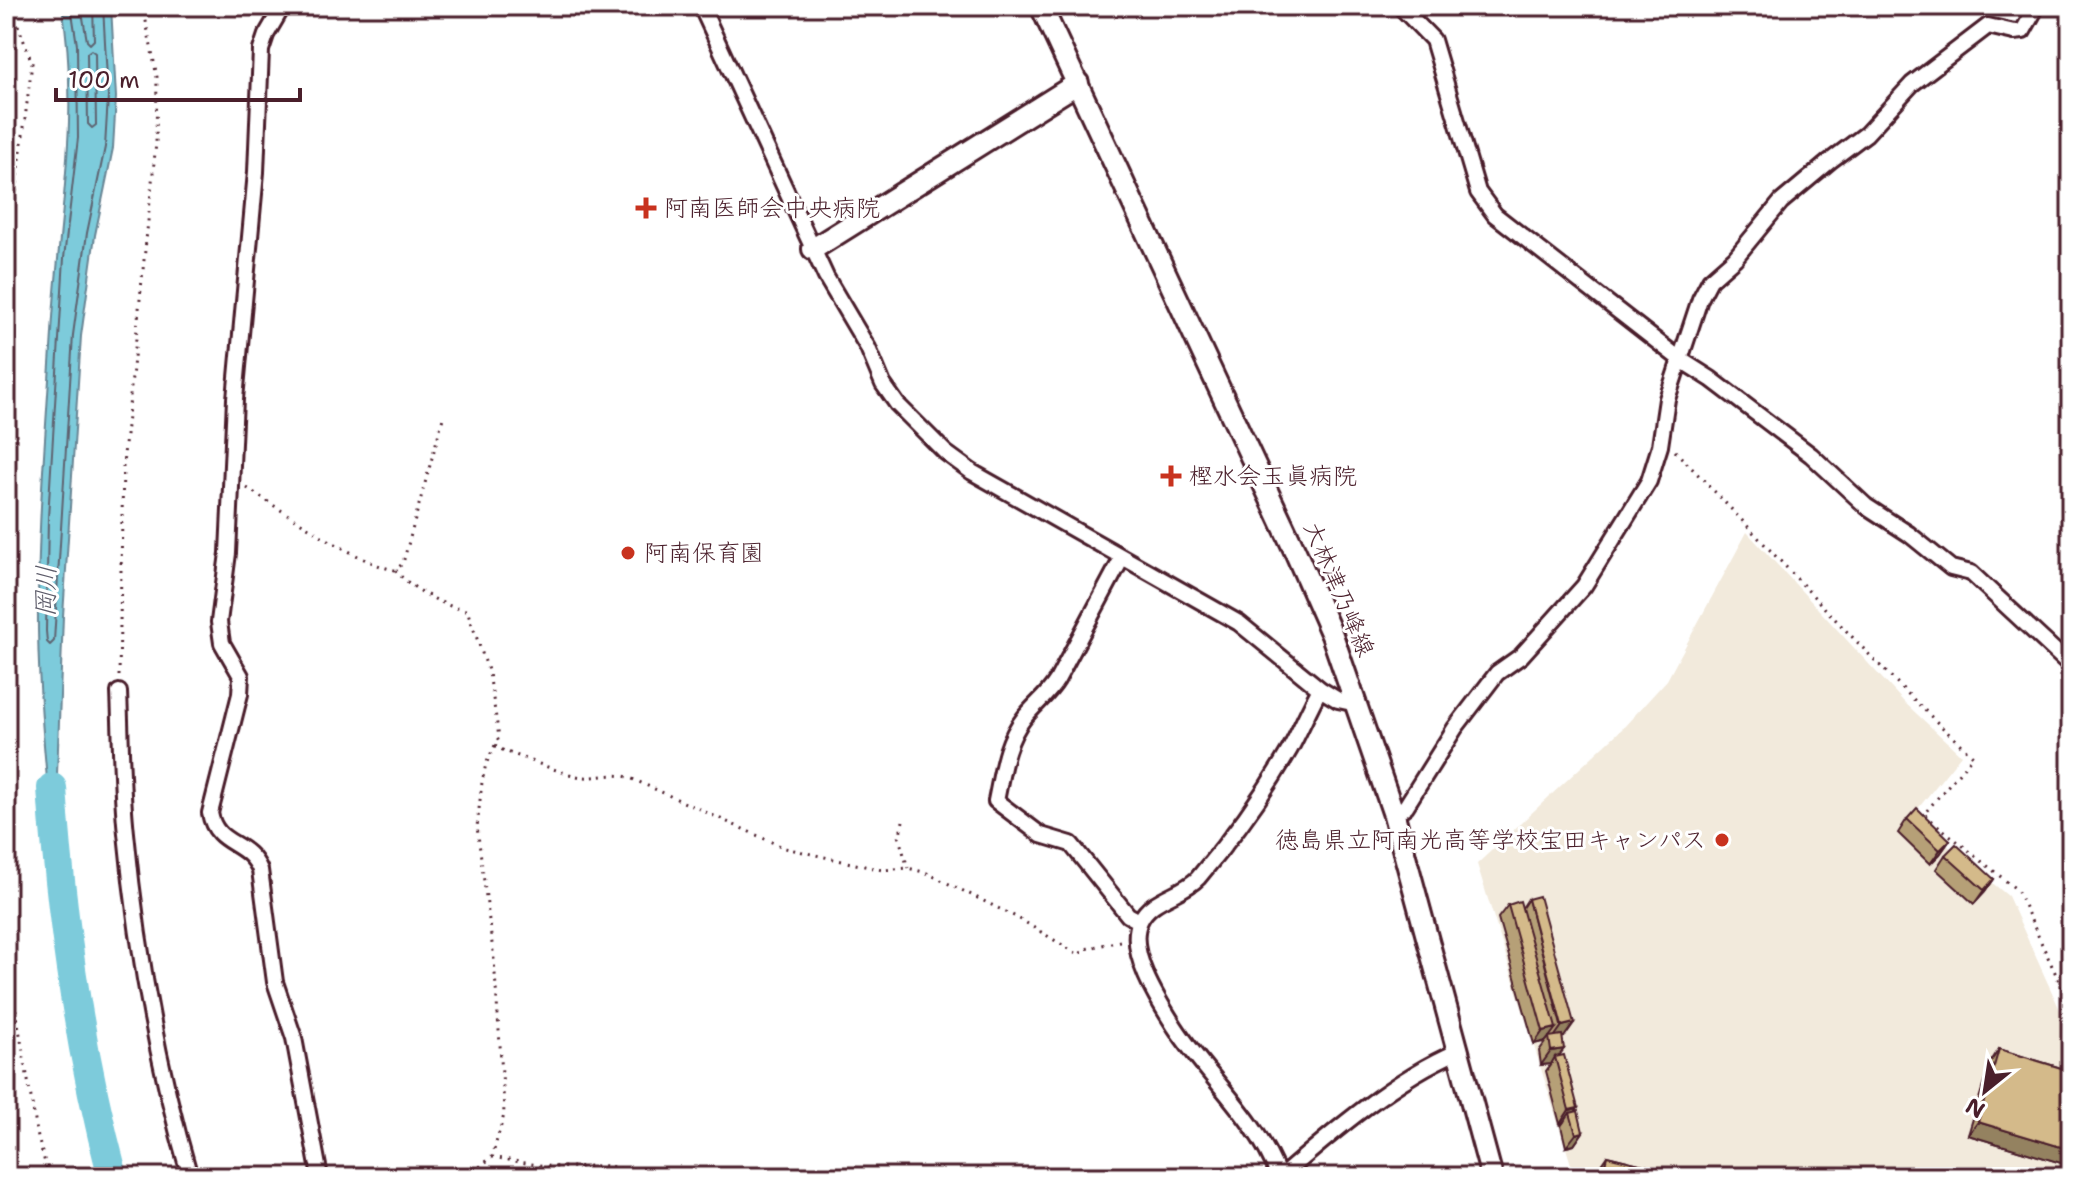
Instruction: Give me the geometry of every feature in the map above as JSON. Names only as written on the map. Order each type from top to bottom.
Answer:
[{"type":"main road","name":"大林津乃峰線","points":[[1041,6],[1332,635],[1394,815],[1492,1177]]},
{"type":"main road","points":[[813,249],[1078,83]]},
{"type":"street","points":[[283,6],[263,45],[256,172],[238,357],[228,553],[219,622],[222,643],[241,676],[240,694],[210,813],[219,835],[255,857],[260,870],[275,982],[294,1038],[320,1177]]},
{"type":"street","points":[[701,6],[826,277],[868,348],[883,384],[897,404],[946,453],[972,472],[1239,623],[1320,689],[1338,700],[1357,704]]},
{"type":"street","points":[[1400,6],[1433,40],[1478,192],[1495,215],[1681,360],[1811,455],[1866,506],[1909,534],[1951,568],[1971,573],[2071,666]]},
{"type":"street","points":[[1394,815],[1406,806],[1455,728],[1497,673],[1521,656],[1584,586],[1649,481],[1660,446],[1667,399],[1700,299],[1710,280],[1735,258],[1781,202],[1866,134],[1912,84],[1988,26],[2023,31],[2037,6]]},
{"type":"street","points":[[1122,558],[1057,680],[1023,719],[1012,737],[996,801],[1041,835],[1071,844],[1128,915],[1139,921]]},
{"type":"street","points":[[1320,689],[1292,745],[1232,835],[1195,881],[1165,898],[1139,921],[1136,939],[1140,963],[1176,1028],[1250,1121],[1280,1177],[1328,1135],[1430,1063],[1457,1052]]},
{"type":"street","points":[[119,692],[126,831],[141,955],[155,1040],[190,1177]]},
{"type":"path","points":[[6,303],[8,255],[32,63],[11,6]]},
{"type":"path","points":[[119,692],[123,465],[156,143],[157,77],[143,6]]},
{"type":"path","points":[[396,570],[403,563],[443,418]]},
{"type":"path","points":[[1660,446],[1674,450],[1908,696],[1973,756],[1924,814],[2017,890],[2071,1007]]},
{"type":"path","points":[[232,483],[243,485],[356,554],[387,569],[396,570],[409,582],[454,609],[467,610],[489,673],[499,737],[482,782],[477,827],[494,959],[504,1115],[492,1157],[467,1177]]},
{"type":"path","points":[[495,745],[504,751],[578,776],[591,778],[614,774],[628,777],[785,848],[882,870],[908,868],[927,873],[966,891],[1079,955],[1085,949],[1102,944],[1136,939]]},
{"type":"path","points":[[903,821],[899,838],[908,868]]},
{"type":"path","points":[[6,954],[38,1138],[49,1177]]},
{"type":"path","points":[[492,1157],[562,1167],[607,1165],[627,1171],[633,1177]]},
{"type":"shaded area","name":"徳島県立阿南光高等学校宝田キャンパス","points":[[1747,532],[1904,702],[1961,755],[1912,816],[2008,896],[2071,1034],[2071,1177],[1575,1177],[1477,864],[1623,728],[1667,680]]},
{"type":"water","points":[[62,6],[111,6],[116,97],[113,148],[95,235],[81,336],[63,616],[54,854],[40,686],[38,593],[42,481],[69,128],[67,47]]},
{"type":"building","points":[[1917,808],[1950,840],[1940,850],[1907,819]]},
{"type":"building","points":[[1956,844],[1994,879],[1984,890],[1945,855]]},
{"type":"building","points":[[1539,896],[1574,1023],[1562,1026],[1528,899]]},
{"type":"building","points":[[1520,901],[1556,1028],[1543,1031],[1508,905]]},
{"type":"building","points":[[1562,1035],[1564,1049],[1551,1051],[1549,1037]]},
{"type":"building","points":[[1999,1049],[2071,1071],[2071,1150],[1978,1122]]},
{"type":"building","points":[[1564,1055],[1578,1108],[1569,1110],[1555,1057]]},
{"type":"building","points":[[1578,1111],[1583,1132],[1576,1134],[1570,1113]]},
{"type":"building","points":[[1607,1156],[1692,1177],[1602,1177]]},
{"type":"building","points":[[1980,1168],[2009,1177],[1977,1177]]},
{"type":"waterway","name":"岡川","points":[[52,788],[73,984],[90,1081],[113,1177]]},
{"type":"place","name":"阿南医師会中央病院","points":[[646,208]]},
{"type":"place","name":"樫水会玉眞病院","points":[[1171,476]]},
{"type":"place","name":"阿南保育園","points":[[628,553]]},
{"type":"place","name":"徳島県立阿南光高等学校宝田キャンパス","points":[[1722,840]]}]
